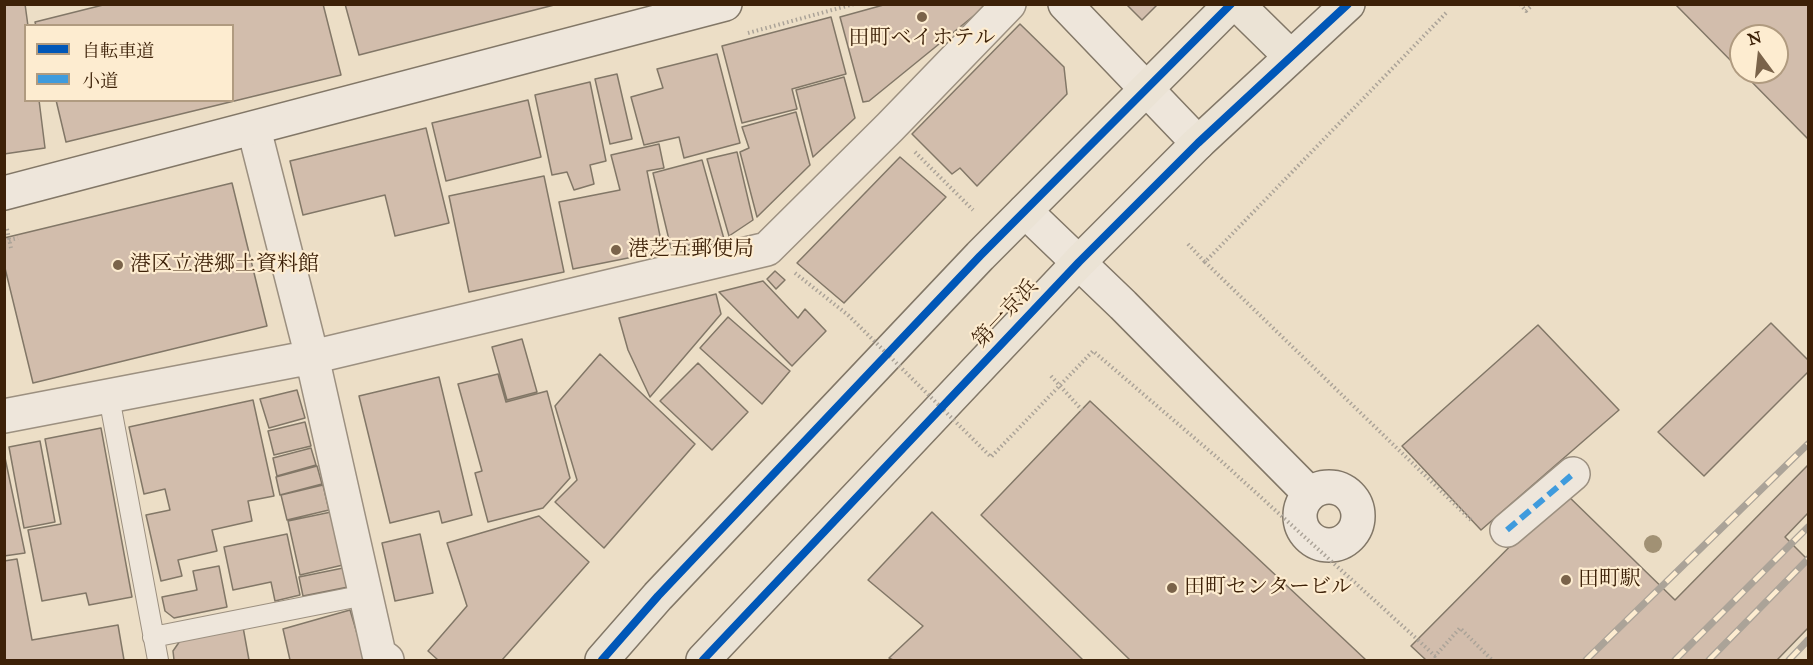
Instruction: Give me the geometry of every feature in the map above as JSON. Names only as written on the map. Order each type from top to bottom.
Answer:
[{"type":"highway","points":[[602,660],[658,596],[1000,235],[1231,4]]},
{"type":"highway","points":[[1237,4],[1291,57]]},
{"type":"highway","name":"第一京浜","points":[[703,660],[1079,262],[1198,143],[1348,4]]},
{"type":"street","points":[[4,193],[725,4]]},
{"type":"street","points":[[4,416],[312,357],[767,249],[1009,4]]},
{"type":"street","points":[[1065,4],[1198,143]]},
{"type":"street","points":[[254,129],[312,357],[379,654],[387,660]]},
{"type":"street","points":[[1025,211],[1124,305],[1310,494]]},
{"type":"street","points":[[1507,530],[1573,474]]},
{"type":"lane","points":[[109,397],[158,660]]},
{"type":"lane","points":[[153,637],[365,595]]},
{"type":"path","points":[[1521,4],[1526,11],[1533,4]]},
{"type":"path","points":[[1205,262],[1446,13]]},
{"type":"path","points":[[890,127],[1000,235]]},
{"type":"path","points":[[6,228],[11,248]]},
{"type":"path","points":[[9,240],[18,238]]},
{"type":"path","points":[[1188,244],[1473,522]]},
{"type":"path","points":[[767,249],[848,315],[991,457],[1093,351],[1220,460],[1435,656],[1460,628],[1492,660]]},
{"type":"path","points":[[1051,376],[1082,410]]},
{"type":"building","points":[[4,4],[25,4],[28,24],[24,24],[24,102],[39,102],[45,148],[4,154]]},
{"type":"building","points":[[107,4],[323,4],[341,75],[234,101],[234,24],[36,24],[35,22]]},
{"type":"building","points":[[345,4],[558,4],[359,55]]},
{"type":"building","points":[[887,4],[987,5],[869,101],[863,102],[840,17]]},
{"type":"building","points":[[1126,4],[1158,4],[1142,20]]},
{"type":"building","points":[[1675,4],[1808,4],[1808,139],[1754,84],[1789,84],[1789,24],[1729,24],[1729,59]]},
{"type":"building","points":[[831,17],[846,74],[792,89],[797,109],[742,123],[722,46]]},
{"type":"building","points":[[1020,24],[1064,67],[1067,94],[977,186],[960,168],[952,174],[912,134]]},
{"type":"building","points":[[717,54],[740,143],[684,158],[679,137],[644,145],[631,97],[663,88],[657,69]]},
{"type":"building","points":[[617,74],[632,139],[610,144],[595,79]]},
{"type":"building","points":[[844,77],[855,118],[813,157],[796,90]]},
{"type":"building","points":[[590,82],[606,161],[590,165],[594,184],[574,190],[567,172],[552,175],[535,95]]},
{"type":"building","points":[[528,100],[541,157],[446,181],[432,123]]},
{"type":"building","points":[[56,102],[230,102],[66,142]]},
{"type":"building","points":[[796,112],[810,165],[757,217],[740,152],[749,148],[742,127]]},
{"type":"building","points":[[426,128],[449,223],[395,236],[385,195],[303,215],[290,161]]},
{"type":"building","points":[[659,144],[664,168],[647,171],[663,251],[573,269],[559,202],[620,190],[611,155]]},
{"type":"building","points":[[737,152],[753,220],[729,236],[707,159]]},
{"type":"building","points":[[900,157],[946,197],[844,303],[797,263]]},
{"type":"building","points":[[702,160],[724,239],[671,248],[653,173]]},
{"type":"building","points":[[544,176],[564,272],[469,292],[449,196]]},
{"type":"building","points":[[232,183],[267,326],[33,383],[4,264],[4,238]]},
{"type":"building","points":[[775,271],[785,280],[776,289],[767,279]]},
{"type":"building","points":[[763,281],[798,318],[805,309],[826,331],[792,366],[719,292]]},
{"type":"building","points":[[716,294],[721,314],[650,397],[628,350],[619,318]]},
{"type":"building","points":[[728,317],[790,371],[762,404],[700,348]]},
{"type":"building","points":[[1771,323],[1808,360],[1808,372],[1704,476],[1658,432]]},
{"type":"building","points":[[1538,325],[1619,410],[1481,530],[1402,446]]},
{"type":"building","points":[[522,339],[537,392],[507,400],[492,347]]},
{"type":"building","points":[[600,354],[695,444],[604,548],[555,502],[577,480],[555,406]]},
{"type":"building","points":[[698,363],[748,412],[712,450],[660,401]]},
{"type":"building","points":[[498,374],[506,402],[547,391],[570,478],[543,508],[488,522],[475,473],[482,471],[458,384]]},
{"type":"building","points":[[439,377],[472,515],[442,523],[439,511],[390,523],[359,396]]},
{"type":"building","points":[[297,390],[305,418],[269,428],[260,399]]},
{"type":"building","points":[[253,400],[274,496],[248,501],[252,521],[212,530],[217,551],[178,560],[182,576],[161,581],[146,515],[170,510],[165,489],[144,494],[129,427]]},
{"type":"building","name":"田町センタービル","points":[[1090,401],[1366,660],[1130,660],[981,515]]},
{"type":"building","points":[[305,422],[311,446],[274,455],[268,431]]},
{"type":"building","points":[[101,428],[132,597],[89,605],[86,593],[42,601],[28,530],[61,524],[45,439]]},
{"type":"building","points":[[40,441],[55,522],[24,528],[9,447]]},
{"type":"building","points":[[311,448],[316,465],[277,476],[273,458]]},
{"type":"building","points":[[4,453],[25,553],[4,556]]},
{"type":"building","name":"田町駅","points":[[1808,465],[1808,513],[1785,537],[1808,560],[1808,628],[1777,660],[1426,660],[1411,646],[1564,492],[1675,600]]},
{"type":"building","points":[[317,466],[322,484],[280,495],[276,477]]},
{"type":"building","points":[[323,485],[329,510],[287,520],[281,495]]},
{"type":"building","points":[[331,512],[343,565],[300,575],[288,521]]},
{"type":"building","points":[[932,512],[1083,660],[893,660],[889,658],[923,626],[868,580]]},
{"type":"building","points":[[539,516],[589,562],[502,660],[438,660],[428,651],[467,606],[447,543]]},
{"type":"building","points":[[287,534],[300,595],[275,601],[271,582],[233,590],[224,547]]},
{"type":"building","points":[[420,534],[433,593],[395,601],[382,543]]},
{"type":"building","points":[[17,559],[32,640],[118,625],[124,660],[4,660],[4,561]]},
{"type":"building","points":[[219,566],[227,607],[174,618],[165,611],[162,597],[197,590],[193,571]]},
{"type":"building","points":[[343,568],[348,587],[303,596],[299,577]]},
{"type":"building","points":[[350,610],[365,660],[290,660],[283,629]]},
{"type":"building","points":[[243,627],[249,660],[174,660],[173,651],[182,638]]},
{"type":"railway","points":[[1586,660],[1808,444]]},
{"type":"railway","points":[[1675,660],[1808,527]]},
{"type":"railway","points":[[1709,660],[1808,559]]},
{"type":"railway","points":[[1789,660],[1808,640]]},
{"type":"marked path","points":[[1507,530],[1573,474]]},
{"type":"cycle path","points":[[602,660],[658,596],[980,256],[1231,4]]},
{"type":"cycle path","points":[[703,660],[1079,262],[1198,143],[1348,4]]},
{"type":"place","name":"田町ベイホテル","points":[[922,17]]},
{"type":"place","name":"港芝五郵便局","points":[[616,250]]},
{"type":"place","name":"港区立港郷土資料館","points":[[118,265]]},
{"type":"place","name":"田町駅","points":[[1566,580]]},
{"type":"place","name":"田町センタービル","points":[[1172,588]]}]
